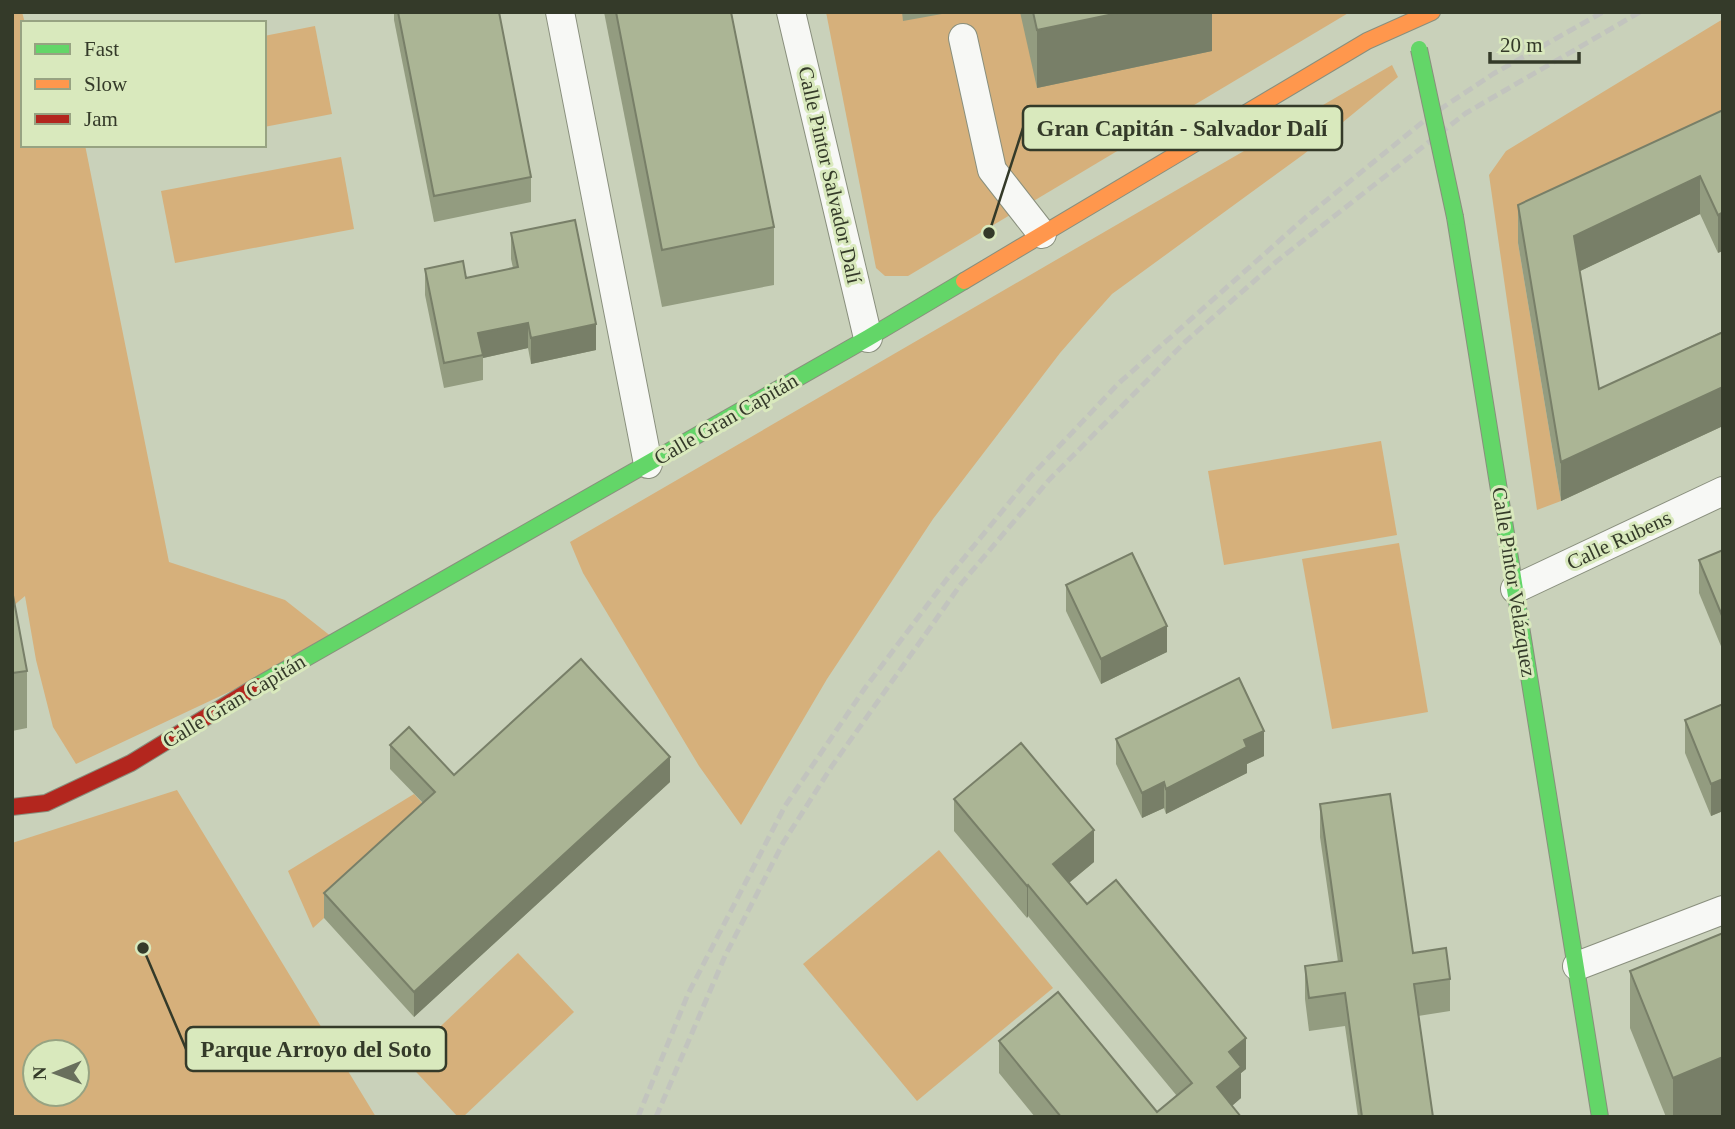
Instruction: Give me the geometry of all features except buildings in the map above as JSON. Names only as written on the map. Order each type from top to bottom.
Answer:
[{"type":"street","points":[[560,12],[648,464]]},
{"type":"street","name":"Calle Pintor Salvador Dalí","points":[[791,12],[868,338]]},
{"type":"street","name":"Calle Gran Capitán","points":[[12,807],[47,803],[131,763],[235,698],[868,338],[1367,41],[1414,16],[1432,12]]},
{"type":"street","name":"Calle Pintor Velázquez","points":[[1414,16],[1455,217],[1600,1117]]},
{"type":"street","points":[[963,38],[992,170],[1042,234]]},
{"type":"street","name":"Calle Rubens","points":[[1515,589],[1723,491]]},
{"type":"street","points":[[1577,966],[1723,910]]},
{"type":"shaded area","points":[[12,12],[22,12],[24,21],[21,21],[21,147],[85,147],[169,562],[285,600],[337,641],[76,764],[53,727],[36,660],[25,596],[12,607]]},
{"type":"shaded area","points":[[826,12],[1350,12],[908,276],[885,276],[876,268]]},
{"type":"shaded area","points":[[1723,19],[1723,148],[1518,243],[1561,501],[1537,510],[1489,175],[1506,151]]},
{"type":"shaded area","points":[[315,26],[332,114],[266,127],[266,36]]},
{"type":"shaded area","points":[[1392,65],[1398,77],[1304,154],[1112,294],[1060,353],[933,519],[827,679],[741,825],[699,766],[583,573],[570,542]]},
{"type":"shaded area","points":[[341,157],[354,229],[175,263],[161,191]]},
{"type":"shaded area","points":[[1381,441],[1397,535],[1224,565],[1208,471]]},
{"type":"shaded area","points":[[1399,543],[1428,712],[1332,729],[1302,559]]},
{"type":"shaded area","points":[[177,790],[376,1117],[12,1117],[12,843]]},
{"type":"shaded area","points":[[414,794],[435,817],[313,928],[288,871]]},
{"type":"shaded area","points":[[939,850],[1053,988],[917,1101],[803,964]]},
{"type":"shaded area","points":[[518,953],[574,1012],[463,1117],[458,1117],[405,1060]]},
{"type":"railway","points":[[638,1117],[688,994],[785,806],[865,688],[950,575],[1031,476],[1119,383],[1306,217],[1430,116],[1493,74],[1603,12]]},
{"type":"railway","points":[[656,1117],[725,956],[783,843],[832,766],[961,584],[1049,480],[1185,342],[1277,261],[1466,113],[1640,12]]},
{"type":"traffic: fast","points":[[1419,49],[1455,217]]},
{"type":"traffic: fast","points":[[1455,217],[1600,1117]]},
{"type":"traffic: fast","points":[[257,686],[964,281]]},
{"type":"traffic: slow","points":[[964,281],[1367,41],[1432,12]]},
{"type":"traffic: jam","points":[[12,807],[46,803],[131,763],[257,686]]},
{"type":"place","name":"Gran Capitán - Salvador Dalí","points":[[989,233]]},
{"type":"place","name":"Parque Arroyo del Soto","points":[[143,948]]}]
